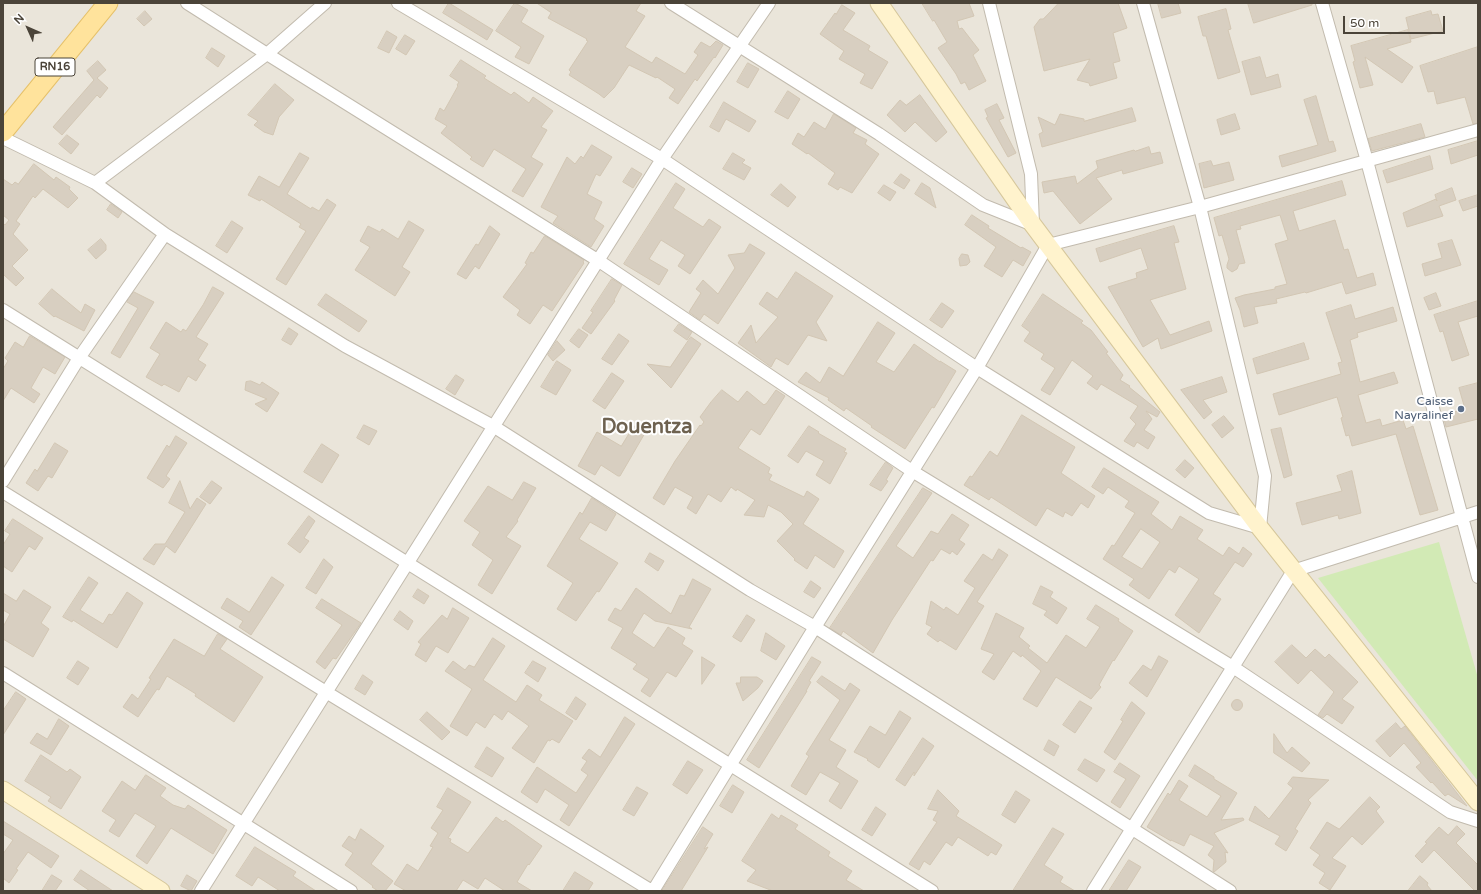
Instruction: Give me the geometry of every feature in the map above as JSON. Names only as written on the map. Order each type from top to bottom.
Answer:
[{"type":"main road","name":"RN16","points":[[3,132],[108,3]]},
{"type":"main road","points":[[879,3],[1033,225],[1260,528],[1478,802]]},
{"type":"main road","points":[[3,790],[161,891]]},
{"type":"street","points":[[187,3],[599,261],[912,471],[1233,667],[1450,812],[1478,821]]},
{"type":"street","points":[[95,183],[267,54],[325,3]]},
{"type":"street","points":[[398,3],[662,159],[977,368],[1210,513],[1260,528],[1265,476],[1200,207],[1143,3]]},
{"type":"street","points":[[671,3],[879,134],[983,205],[1033,225],[1031,174],[989,3]]},
{"type":"street","points":[[201,891],[662,159],[769,3]]},
{"type":"street","points":[[1322,3],[1367,161],[1478,577]]},
{"type":"street","points":[[3,492],[326,692],[653,891],[815,627],[977,368],[1048,245],[1200,207],[1478,130]]},
{"type":"street","points":[[3,138],[95,183],[165,234],[345,346],[493,426],[750,590],[815,627],[1230,891]]},
{"type":"street","points":[[3,481],[79,358],[165,234]]},
{"type":"street","points":[[3,310],[932,891]]},
{"type":"street","points":[[1093,891],[1293,571],[1478,512]]},
{"type":"street","points":[[3,673],[351,891]]},
{"type":"shaded area","points":[[3,3],[1478,3],[1478,891],[3,891]]},
{"type":"green space","points":[[1439,542],[1478,678],[1478,781],[1318,578]]},
{"type":"building","points":[[449,3],[493,30],[487,40],[443,13]]},
{"type":"building","points":[[515,3],[528,10],[521,22],[544,36],[529,64],[515,57],[521,47],[496,31]]},
{"type":"building","points":[[537,3],[641,3],[636,11],[645,16],[625,47],[652,63],[656,57],[685,74],[698,55],[694,52],[701,42],[710,47],[716,41],[723,45],[697,81],[695,79],[678,104],[669,98],[675,89],[657,77],[656,78],[629,65],[614,88],[604,98],[569,75],[571,72],[569,70],[588,41],[586,40],[587,39],[548,18],[551,13]]},
{"type":"building","points":[[922,3],[969,3],[974,16],[957,21],[959,29],[962,28],[979,50],[973,55],[986,81],[969,90],[965,82],[961,84],[938,48],[947,42]]},
{"type":"building","points":[[1059,3],[1118,3],[1127,28],[1113,33],[1120,61],[1113,63],[1117,78],[1090,86],[1089,83],[1077,80],[1090,59],[1044,71],[1034,27],[1040,19],[1043,19]]},
{"type":"building","points":[[1158,3],[1178,3],[1181,13],[1162,18]]},
{"type":"building","points":[[1248,3],[1312,3],[1312,5],[1254,23]]},
{"type":"building","points":[[842,5],[855,13],[843,30],[870,46],[868,50],[888,62],[872,89],[860,83],[865,74],[839,59],[844,51],[820,34]]},
{"type":"building","points":[[1226,9],[1231,29],[1228,30],[1240,72],[1218,79],[1206,36],[1203,36],[1198,17]]},
{"type":"building","points":[[145,11],[152,19],[144,26],[137,19]]},
{"type":"building","points":[[1431,11],[1432,15],[1438,14],[1443,31],[1411,39],[1406,18]]},
{"type":"building","points":[[1408,30],[1411,42],[1387,49],[1413,67],[1402,83],[1365,57],[1373,85],[1360,88],[1353,62],[1355,61],[1351,46]]},
{"type":"building","points":[[387,31],[397,37],[389,53],[378,48]]},
{"type":"building","points":[[405,35],[415,41],[406,55],[396,49]]},
{"type":"building","points":[[1478,47],[1478,123],[1473,124],[1465,97],[1437,104],[1434,91],[1428,92],[1420,66]]},
{"type":"building","points":[[212,48],[225,56],[218,67],[206,58]]},
{"type":"building","points":[[1260,57],[1266,78],[1278,74],[1281,87],[1251,95],[1242,62]]},
{"type":"building","points":[[461,60],[486,76],[484,78],[511,95],[514,92],[529,103],[533,97],[553,111],[541,127],[547,130],[531,157],[543,164],[523,197],[512,191],[526,169],[494,149],[483,167],[470,159],[472,157],[441,133],[447,126],[435,119],[440,108],[444,111],[458,86],[457,85],[459,82],[450,76]]},
{"type":"building","points":[[98,61],[106,70],[97,78],[108,88],[100,98],[97,95],[62,135],[53,127],[94,80],[87,71]]},
{"type":"building","points":[[748,63],[759,69],[748,88],[737,82]]},
{"type":"building","points":[[275,84],[294,100],[279,117],[273,135],[264,132],[254,125],[258,121],[248,115]]},
{"type":"building","points":[[788,91],[800,99],[788,119],[775,112]]},
{"type":"building","points":[[920,95],[947,132],[936,142],[915,122],[905,132],[887,115],[900,100],[906,105]]},
{"type":"building","points":[[1316,96],[1329,142],[1333,141],[1336,151],[1282,167],[1279,156],[1318,145],[1304,100]]},
{"type":"building","points":[[724,102],[756,121],[749,132],[726,119],[719,132],[710,127]]},
{"type":"building","points":[[997,104],[1004,118],[999,120],[1016,153],[1008,157],[986,118],[988,117],[985,110]]},
{"type":"building","points":[[1132,108],[1136,121],[1042,147],[1039,134],[1043,132],[1038,117],[1055,125],[1060,114],[1084,119],[1084,121]]},
{"type":"building","points":[[834,114],[856,128],[853,133],[867,140],[865,144],[879,154],[852,193],[840,187],[838,190],[828,184],[835,173],[808,153],[807,154],[792,144],[798,133],[804,137],[814,122],[825,129]]},
{"type":"building","points":[[1235,114],[1240,129],[1221,135],[1217,120]]},
{"type":"building","points":[[1421,124],[1425,137],[1372,151],[1368,139]]},
{"type":"building","points":[[67,135],[79,144],[71,154],[59,144]]},
{"type":"building","points":[[1478,141],[1478,155],[1451,164],[1448,150]]},
{"type":"building","points":[[592,145],[612,157],[600,176],[596,174],[587,194],[602,202],[594,219],[604,226],[591,247],[553,223],[558,216],[541,207],[567,157],[575,164],[581,156],[583,158]]},
{"type":"building","points":[[1149,147],[1151,154],[1160,152],[1163,163],[1123,174],[1122,170],[1096,178],[1112,199],[1080,224],[1053,191],[1044,193],[1042,182],[1075,176],[1077,184],[1098,168],[1096,161]]},
{"type":"building","points":[[300,153],[309,158],[287,194],[311,209],[312,207],[319,211],[327,199],[336,205],[286,285],[276,279],[306,231],[299,227],[301,224],[261,199],[260,201],[248,195],[259,176],[279,187]]},
{"type":"building","points":[[733,153],[745,160],[742,163],[751,168],[744,180],[723,169]]},
{"type":"building","points":[[1430,156],[1433,169],[1387,183],[1383,171]]},
{"type":"building","points":[[1211,161],[1213,166],[1229,162],[1234,180],[1204,188],[1199,164]]},
{"type":"building","points":[[34,164],[54,180],[56,177],[70,187],[69,189],[78,198],[68,208],[43,189],[35,198],[33,196],[16,221],[20,224],[13,234],[28,250],[12,266],[24,278],[16,286],[4,275],[3,276],[3,223],[5,225],[9,220],[3,215],[3,179],[12,185],[15,182],[18,184]]},
{"type":"building","points":[[632,168],[642,174],[633,188],[623,182]]},
{"type":"building","points":[[901,174],[910,180],[904,189],[894,183]]},
{"type":"building","points":[[1342,181],[1346,195],[1293,211],[1299,231],[1335,220],[1344,250],[1348,249],[1357,278],[1373,273],[1376,285],[1346,294],[1342,282],[1306,293],[1276,299],[1277,303],[1254,307],[1258,323],[1244,327],[1240,310],[1235,298],[1275,289],[1275,287],[1287,284],[1275,244],[1288,240],[1280,215],[1240,226],[1241,229],[1236,230],[1245,263],[1239,264],[1237,269],[1232,272],[1227,268],[1229,259],[1222,235],[1219,236],[1214,218]]},
{"type":"building","points":[[676,183],[685,189],[673,208],[703,227],[709,219],[721,227],[690,274],[678,266],[685,255],[661,240],[649,259],[668,270],[659,285],[624,264]]},
{"type":"building","points":[[922,183],[930,188],[936,208],[915,194]]},
{"type":"building","points":[[781,184],[796,197],[788,207],[771,195]]},
{"type":"building","points":[[884,185],[896,192],[890,201],[878,193]]},
{"type":"building","points":[[1452,188],[1456,200],[1439,206],[1443,216],[1407,227],[1403,213],[1436,199],[1437,201],[1435,195]]},
{"type":"building","points":[[1478,195],[1478,206],[1463,211],[1459,201]]},
{"type":"building","points":[[111,204],[122,212],[118,218],[107,210]]},
{"type":"building","points":[[972,215],[989,226],[988,228],[1021,248],[1022,247],[1031,252],[1023,266],[1013,260],[1002,277],[984,266],[996,247],[965,225]]},
{"type":"building","points":[[232,221],[243,228],[227,253],[216,246]]},
{"type":"building","points":[[409,221],[424,230],[402,267],[410,272],[395,296],[355,270],[370,247],[360,241],[368,226],[380,232],[382,229],[398,239]]},
{"type":"building","points":[[490,226],[500,234],[479,269],[475,266],[466,279],[457,274],[476,244],[478,245]]},
{"type":"building","points":[[1174,226],[1179,242],[1174,243],[1186,289],[1150,300],[1170,335],[1209,321],[1212,331],[1161,349],[1158,338],[1143,347],[1108,287],[1137,278],[1136,273],[1148,269],[1141,248],[1100,262],[1096,249]]},
{"type":"building","points":[[545,236],[584,260],[584,263],[552,311],[543,305],[530,324],[517,315],[520,310],[503,297],[527,264],[525,263],[531,252],[533,253]]},
{"type":"building","points":[[101,239],[106,245],[106,250],[96,259],[88,250]]},
{"type":"building","points":[[1452,240],[1461,265],[1425,276],[1422,264],[1442,258],[1438,244]]},
{"type":"building","points":[[750,244],[765,253],[718,324],[704,314],[700,320],[689,312],[701,293],[696,289],[703,280],[718,294],[735,268],[728,255],[744,253]]},
{"type":"building","points":[[962,254],[968,255],[970,262],[967,265],[960,266],[959,259]]},
{"type":"building","points":[[796,272],[833,296],[816,322],[827,341],[808,335],[788,365],[776,358],[771,367],[738,343],[751,325],[756,343],[778,317],[759,304],[767,292],[777,299]]},
{"type":"building","points":[[612,279],[622,285],[614,300],[615,301],[591,334],[582,328],[593,312],[591,311]]},
{"type":"building","points":[[213,287],[224,293],[196,337],[208,344],[198,360],[206,365],[196,381],[188,376],[179,392],[164,384],[162,386],[146,377],[160,354],[150,348],[166,322],[181,332],[183,329],[186,331]]},
{"type":"building","points":[[52,289],[81,313],[85,304],[95,310],[84,331],[55,316],[54,317],[39,304]]},
{"type":"building","points":[[134,292],[154,302],[120,358],[111,353],[138,308],[127,302]]},
{"type":"building","points":[[1436,293],[1441,306],[1429,310],[1424,298]]},
{"type":"building","points":[[326,294],[367,321],[359,332],[318,305]]},
{"type":"building","points":[[1043,294],[1083,321],[1081,323],[1091,330],[1123,375],[1120,380],[1130,386],[1129,387],[1160,412],[1157,417],[1146,411],[1152,419],[1144,430],[1155,437],[1148,449],[1137,442],[1134,447],[1124,441],[1136,424],[1130,418],[1138,406],[1101,384],[1097,390],[1087,383],[1093,376],[1072,360],[1050,395],[1041,390],[1055,368],[1041,359],[1044,354],[1024,341],[1030,332],[1022,326]]},
{"type":"building","points":[[1478,301],[1478,316],[1458,322],[1469,355],[1452,361],[1443,331],[1440,332],[1434,315]]},
{"type":"building","points":[[942,303],[954,311],[942,328],[930,320]]},
{"type":"building","points":[[1351,305],[1355,319],[1393,307],[1397,321],[1357,333],[1358,337],[1350,340],[1360,382],[1394,372],[1398,383],[1358,395],[1366,423],[1380,419],[1382,426],[1403,420],[1406,429],[1413,426],[1438,510],[1420,515],[1396,434],[1352,446],[1349,435],[1346,436],[1341,418],[1343,417],[1337,397],[1279,415],[1273,394],[1341,374],[1338,363],[1342,362],[1326,313]]},
{"type":"building","points":[[878,322],[895,333],[876,362],[894,372],[914,344],[956,371],[934,408],[932,407],[905,449],[871,427],[872,426],[846,408],[844,411],[828,400],[829,398],[798,382],[806,372],[820,383],[829,367],[843,376]]},
{"type":"building","points":[[679,324],[692,332],[687,340],[674,331]]},
{"type":"building","points":[[289,328],[298,334],[291,345],[282,340]]},
{"type":"building","points":[[579,329],[588,335],[579,348],[570,341]]},
{"type":"building","points":[[619,334],[629,341],[612,365],[602,359]]},
{"type":"building","points":[[30,336],[65,357],[55,374],[43,367],[31,388],[40,394],[34,403],[11,388],[3,401],[3,369],[8,361],[5,358],[15,342],[23,347]]},
{"type":"building","points":[[691,337],[701,344],[671,388],[647,364],[670,367]]},
{"type":"building","points":[[557,341],[565,350],[553,361],[548,355]]},
{"type":"building","points":[[1304,343],[1309,359],[1257,374],[1253,359]]},
{"type":"building","points":[[557,361],[571,370],[556,395],[541,387]]},
{"type":"building","points":[[612,373],[624,381],[605,409],[593,401]]},
{"type":"building","points":[[456,375],[464,380],[455,395],[446,389]]},
{"type":"building","points":[[1222,377],[1227,392],[1203,400],[1212,412],[1204,419],[1181,390]]},
{"type":"building","points":[[251,381],[260,385],[262,382],[279,393],[267,412],[255,404],[267,399],[245,390],[246,382]]},
{"type":"building","points":[[1478,383],[1478,419],[1446,427],[1443,415],[1465,409],[1459,388]]},
{"type":"building","points":[[722,390],[738,402],[747,391],[764,405],[776,390],[785,396],[760,435],[751,429],[738,448],[770,468],[768,473],[772,475],[769,480],[804,497],[807,491],[819,499],[803,524],[844,551],[834,568],[815,555],[807,569],[794,560],[795,559],[777,541],[793,524],[781,512],[768,505],[764,517],[744,515],[755,500],[737,489],[736,491],[731,487],[721,502],[708,494],[696,514],[687,508],[693,497],[675,487],[664,505],[653,498],[675,461],[700,425],[701,426],[704,422],[700,417]]},
{"type":"building","points":[[1022,415],[1075,447],[1061,473],[1095,496],[1088,508],[1081,503],[1072,516],[1065,512],[1063,517],[1047,508],[1036,526],[991,497],[989,500],[964,485],[970,476],[972,477],[990,451],[997,456]]},
{"type":"building","points":[[1224,416],[1234,428],[1222,438],[1212,425]]},
{"type":"building","points":[[364,425],[377,431],[369,445],[357,438]]},
{"type":"building","points":[[634,426],[645,433],[620,476],[601,465],[595,475],[578,466],[597,432],[621,446]]},
{"type":"building","points":[[809,426],[846,449],[844,452],[847,453],[830,484],[816,475],[824,461],[806,451],[798,463],[788,456]]},
{"type":"building","points":[[1281,428],[1292,475],[1284,478],[1271,430]]},
{"type":"building","points":[[176,436],[187,443],[166,476],[170,479],[163,488],[147,478],[167,445],[169,447]]},
{"type":"building","points":[[55,443],[68,451],[52,478],[48,476],[38,491],[26,483],[35,469],[37,471]]},
{"type":"building","points":[[322,444],[339,455],[322,483],[304,472]]},
{"type":"building","points":[[1185,460],[1194,468],[1185,478],[1176,470]]},
{"type":"building","points":[[886,462],[893,468],[886,480],[888,481],[881,491],[870,485]]},
{"type":"building","points":[[1104,468],[1159,502],[1151,514],[1172,530],[1180,516],[1203,530],[1197,539],[1223,556],[1229,547],[1239,554],[1243,547],[1252,554],[1243,567],[1235,562],[1213,594],[1221,599],[1199,633],[1175,615],[1199,579],[1179,566],[1175,573],[1169,569],[1149,599],[1129,585],[1134,579],[1103,559],[1112,545],[1114,546],[1135,513],[1125,507],[1129,501],[1108,487],[1103,494],[1092,487]],"holes":[[[1141,529],[1160,542],[1142,569],[1122,557]]]},
{"type":"building","points":[[1352,471],[1361,513],[1339,519],[1338,515],[1302,525],[1296,503],[1342,491],[1337,476]]},
{"type":"building","points":[[180,481],[190,509],[197,498],[206,504],[175,553],[166,546],[154,565],[143,559],[155,544],[165,544],[185,512],[169,503]]},
{"type":"building","points":[[212,481],[222,488],[210,504],[200,497]]},
{"type":"building","points":[[524,482],[536,488],[517,520],[518,521],[506,537],[521,546],[492,594],[478,585],[493,560],[472,545],[480,532],[464,521],[488,486],[512,500]]},
{"type":"building","points":[[923,488],[932,493],[896,546],[913,558],[931,531],[938,534],[952,514],[969,525],[959,540],[965,544],[957,555],[952,551],[950,554],[941,549],[933,561],[931,560],[892,620],[873,653],[843,631],[841,635],[830,628]]},
{"type":"building","points":[[592,498],[616,514],[606,531],[590,522],[579,539],[618,563],[599,592],[597,591],[576,621],[557,609],[573,583],[547,566],[580,512],[582,514]]},
{"type":"building","points":[[309,516],[315,521],[304,538],[309,541],[300,553],[288,544]]},
{"type":"building","points":[[13,519],[43,538],[35,550],[29,546],[12,572],[3,566],[3,545],[10,534],[5,531]]},
{"type":"building","points":[[999,549],[1008,555],[977,602],[984,606],[956,650],[940,640],[938,642],[927,634],[932,627],[926,624],[931,601],[944,610],[946,607],[958,615],[975,588],[964,581],[983,554],[992,560]]},
{"type":"building","points":[[650,553],[664,561],[658,571],[645,562]]},
{"type":"building","points":[[324,559],[333,567],[316,594],[306,588]]},
{"type":"building","points":[[89,577],[98,583],[80,610],[103,624],[109,614],[112,615],[127,592],[143,603],[117,648],[73,620],[72,622],[63,617]]},
{"type":"building","points":[[272,577],[284,585],[251,635],[239,627],[243,621],[221,608],[227,598],[249,612]]},
{"type":"building","points":[[693,579],[711,589],[689,627],[692,629],[655,621],[644,613],[632,633],[654,648],[668,627],[685,638],[682,644],[693,651],[676,677],[667,672],[650,697],[641,691],[649,679],[633,669],[637,664],[611,648],[623,628],[608,620],[615,608],[621,611],[636,588],[671,614],[680,595],[684,596]]},
{"type":"building","points":[[811,581],[821,588],[814,598],[804,592]]},
{"type":"building","points":[[1041,586],[1053,592],[1050,597],[1067,608],[1057,624],[1044,615],[1047,611],[1033,604]]},
{"type":"building","points":[[418,589],[429,596],[424,604],[413,597]]},
{"type":"building","points":[[24,590],[51,607],[41,623],[49,629],[33,657],[3,639],[3,627],[10,614],[3,610],[3,593],[16,601]]},
{"type":"building","points":[[322,599],[361,623],[336,659],[333,658],[325,669],[316,662],[342,625],[316,608]]},
{"type":"building","points":[[1096,605],[1119,619],[1118,621],[1133,631],[1114,661],[1113,660],[1099,685],[1101,687],[1091,699],[1056,677],[1037,707],[1023,699],[1041,671],[1022,655],[1021,657],[1013,651],[994,680],[982,672],[994,654],[981,649],[996,613],[1024,628],[1019,637],[1030,646],[1028,648],[1047,663],[1066,635],[1086,648],[1100,627],[1087,619]]},
{"type":"building","points":[[453,608],[469,618],[448,653],[436,646],[426,662],[415,655],[421,644],[418,642],[442,615],[447,619]]},
{"type":"building","points":[[400,611],[413,621],[408,630],[394,620]]},
{"type":"building","points":[[747,615],[755,620],[741,642],[733,637]]},
{"type":"building","points":[[766,633],[785,646],[776,660],[761,651]]},
{"type":"building","points":[[218,634],[227,639],[220,649],[263,677],[234,722],[195,696],[196,694],[167,676],[159,690],[157,689],[138,717],[123,707],[132,694],[138,699],[151,679],[149,678],[174,639],[204,656]]},
{"type":"building","points":[[493,638],[505,646],[483,680],[516,702],[527,685],[542,695],[539,700],[573,721],[559,743],[552,739],[550,741],[548,740],[534,763],[512,748],[529,726],[508,711],[502,720],[494,714],[485,728],[476,722],[467,736],[450,726],[472,689],[445,671],[453,661],[465,670],[469,665],[474,667]]},
{"type":"building","points":[[1292,645],[1306,658],[1315,649],[1325,658],[1329,654],[1358,682],[1342,699],[1354,707],[1342,724],[1327,714],[1323,718],[1318,715],[1334,692],[1311,670],[1298,684],[1275,662]]},
{"type":"building","points":[[1159,656],[1168,661],[1147,697],[1129,683],[1143,665],[1151,670]]},
{"type":"building","points":[[702,657],[715,665],[702,684]]},
{"type":"building","points":[[812,657],[821,662],[809,681],[811,682],[807,691],[759,768],[747,760]]},
{"type":"building","points":[[78,661],[89,668],[78,685],[67,678]]},
{"type":"building","points":[[533,661],[546,668],[538,682],[525,673]]},
{"type":"building","points":[[363,675],[373,682],[365,695],[355,689]]},
{"type":"building","points":[[822,676],[845,691],[850,683],[860,690],[829,740],[846,750],[836,767],[858,781],[841,809],[829,801],[840,783],[820,772],[806,795],[791,786],[809,756],[806,754],[840,700],[817,682]]},
{"type":"building","points":[[741,677],[757,677],[763,681],[758,688],[743,701],[736,683],[740,683]]},
{"type":"building","points":[[16,692],[26,699],[3,735],[3,711]]},
{"type":"building","points":[[576,697],[586,704],[576,720],[566,713]]},
{"type":"building","points":[[1237,699],[1241,701],[1243,705],[1241,709],[1237,711],[1233,709],[1231,705],[1233,701]]},
{"type":"building","points":[[1080,701],[1092,708],[1075,733],[1063,725]]},
{"type":"building","points":[[1132,702],[1145,713],[1115,760],[1104,752],[1123,721],[1121,720]]},
{"type":"building","points":[[900,711],[911,718],[879,768],[867,760],[868,759],[854,752],[870,726],[885,735]]},
{"type":"building","points":[[427,712],[450,732],[442,740],[420,720]]},
{"type":"building","points":[[625,717],[635,724],[569,826],[560,820],[569,805],[545,789],[537,803],[521,792],[537,767],[576,793],[588,775],[581,770],[587,761],[582,758],[589,749],[600,757]]},
{"type":"building","points":[[59,719],[69,726],[51,755],[30,743],[37,733],[47,739]]},
{"type":"building","points":[[1396,723],[1401,729],[1405,726],[1467,806],[1448,794],[1445,796],[1432,782],[1431,783],[1416,767],[1421,763],[1404,743],[1390,757],[1376,741]]},
{"type":"building","points":[[1274,734],[1287,753],[1292,747],[1310,763],[1302,772],[1274,753]]},
{"type":"building","points":[[923,738],[934,746],[914,776],[914,772],[905,786],[896,780]]},
{"type":"building","points":[[1049,740],[1059,746],[1054,756],[1044,750]]},
{"type":"building","points":[[487,747],[504,758],[492,777],[475,767]]},
{"type":"building","points":[[41,755],[67,772],[70,769],[81,777],[61,809],[48,801],[51,797],[25,781]]},
{"type":"building","points":[[1085,759],[1105,770],[1097,782],[1078,770]]},
{"type":"building","points":[[688,761],[703,770],[687,794],[673,785]]},
{"type":"building","points":[[1120,763],[1140,776],[1120,808],[1111,802],[1126,779],[1114,772]]},
{"type":"building","points":[[1195,765],[1237,793],[1221,820],[1243,818],[1244,820],[1214,833],[1228,853],[1225,852],[1226,862],[1214,872],[1214,860],[1208,855],[1214,846],[1190,834],[1184,846],[1171,841],[1147,827],[1168,793],[1170,795],[1179,780],[1188,786],[1179,800],[1207,817],[1221,796],[1189,776]]},
{"type":"building","points":[[146,775],[166,788],[160,796],[173,805],[185,809],[188,805],[227,830],[213,854],[171,828],[147,864],[136,856],[156,826],[135,813],[119,837],[109,831],[116,820],[102,811],[122,781],[135,790]]},
{"type":"building","points":[[1293,777],[1329,780],[1308,800],[1311,803],[1295,829],[1298,831],[1286,851],[1275,844],[1280,836],[1249,820],[1255,806],[1269,819],[1293,788],[1288,784]]},
{"type":"building","points":[[733,785],[744,792],[732,813],[720,806]]},
{"type":"building","points":[[637,787],[648,793],[634,816],[623,810]]},
{"type":"building","points":[[448,788],[471,802],[448,838],[451,839],[450,842],[468,853],[496,817],[503,822],[505,820],[542,846],[529,865],[528,864],[517,882],[532,891],[505,891],[485,878],[478,889],[463,880],[456,891],[406,891],[394,884],[407,864],[418,871],[433,847],[430,846],[438,833],[431,828],[443,810],[437,807]]},
{"type":"building","points":[[938,790],[959,811],[956,816],[1002,845],[996,855],[991,852],[988,856],[958,837],[952,846],[946,842],[930,865],[924,861],[919,870],[909,864],[937,822],[933,820],[938,811],[928,809]]},
{"type":"building","points":[[1016,791],[1030,800],[1015,823],[1002,815]]},
{"type":"building","points":[[1370,797],[1380,807],[1376,811],[1384,822],[1362,845],[1352,836],[1332,858],[1346,866],[1330,890],[1319,883],[1325,873],[1313,865],[1320,855],[1310,848],[1327,822],[1339,829]]},
{"type":"building","points":[[876,807],[886,814],[872,836],[862,830]]},
{"type":"building","points":[[772,814],[779,819],[781,815],[798,825],[795,829],[830,852],[828,856],[852,871],[846,880],[864,891],[773,891],[747,881],[756,870],[742,861]]},
{"type":"building","points":[[3,821],[59,856],[51,868],[28,852],[16,869],[18,870],[9,883],[3,878],[3,854],[13,840],[3,834]]},
{"type":"building","points":[[1457,826],[1465,834],[1456,843],[1478,865],[1478,891],[1475,891],[1434,850],[1422,863],[1415,856],[1427,843],[1425,842],[1439,827],[1448,835]]},
{"type":"building","points":[[703,827],[713,834],[704,849],[708,847],[681,891],[662,891]]},
{"type":"building","points":[[1053,828],[1064,834],[1044,865],[1063,877],[1060,882],[1075,891],[1013,891]]},
{"type":"building","points":[[361,829],[384,846],[371,864],[393,881],[385,891],[378,891],[345,865],[353,853],[342,846],[349,836],[355,840]]},
{"type":"building","points":[[255,847],[296,872],[293,876],[316,891],[280,891],[258,877],[252,886],[236,876]]},
{"type":"building","points":[[1129,860],[1141,867],[1126,891],[1109,891]]},
{"type":"building","points":[[81,870],[113,891],[90,891],[74,880]]},
{"type":"building","points":[[575,872],[593,883],[588,891],[563,891]]},
{"type":"building","points":[[52,875],[62,881],[55,891],[42,891]]},
{"type":"building","points":[[187,875],[197,881],[191,891],[181,886]]},
{"type":"building","points":[[1420,876],[1428,883],[1427,885],[1432,891],[1408,891]]},
{"type":"place","name":"Caisse Nayralinef","points":[[1461,409]]},
{"type":"district","name":"Douentza","points":[[647,428]]}]
